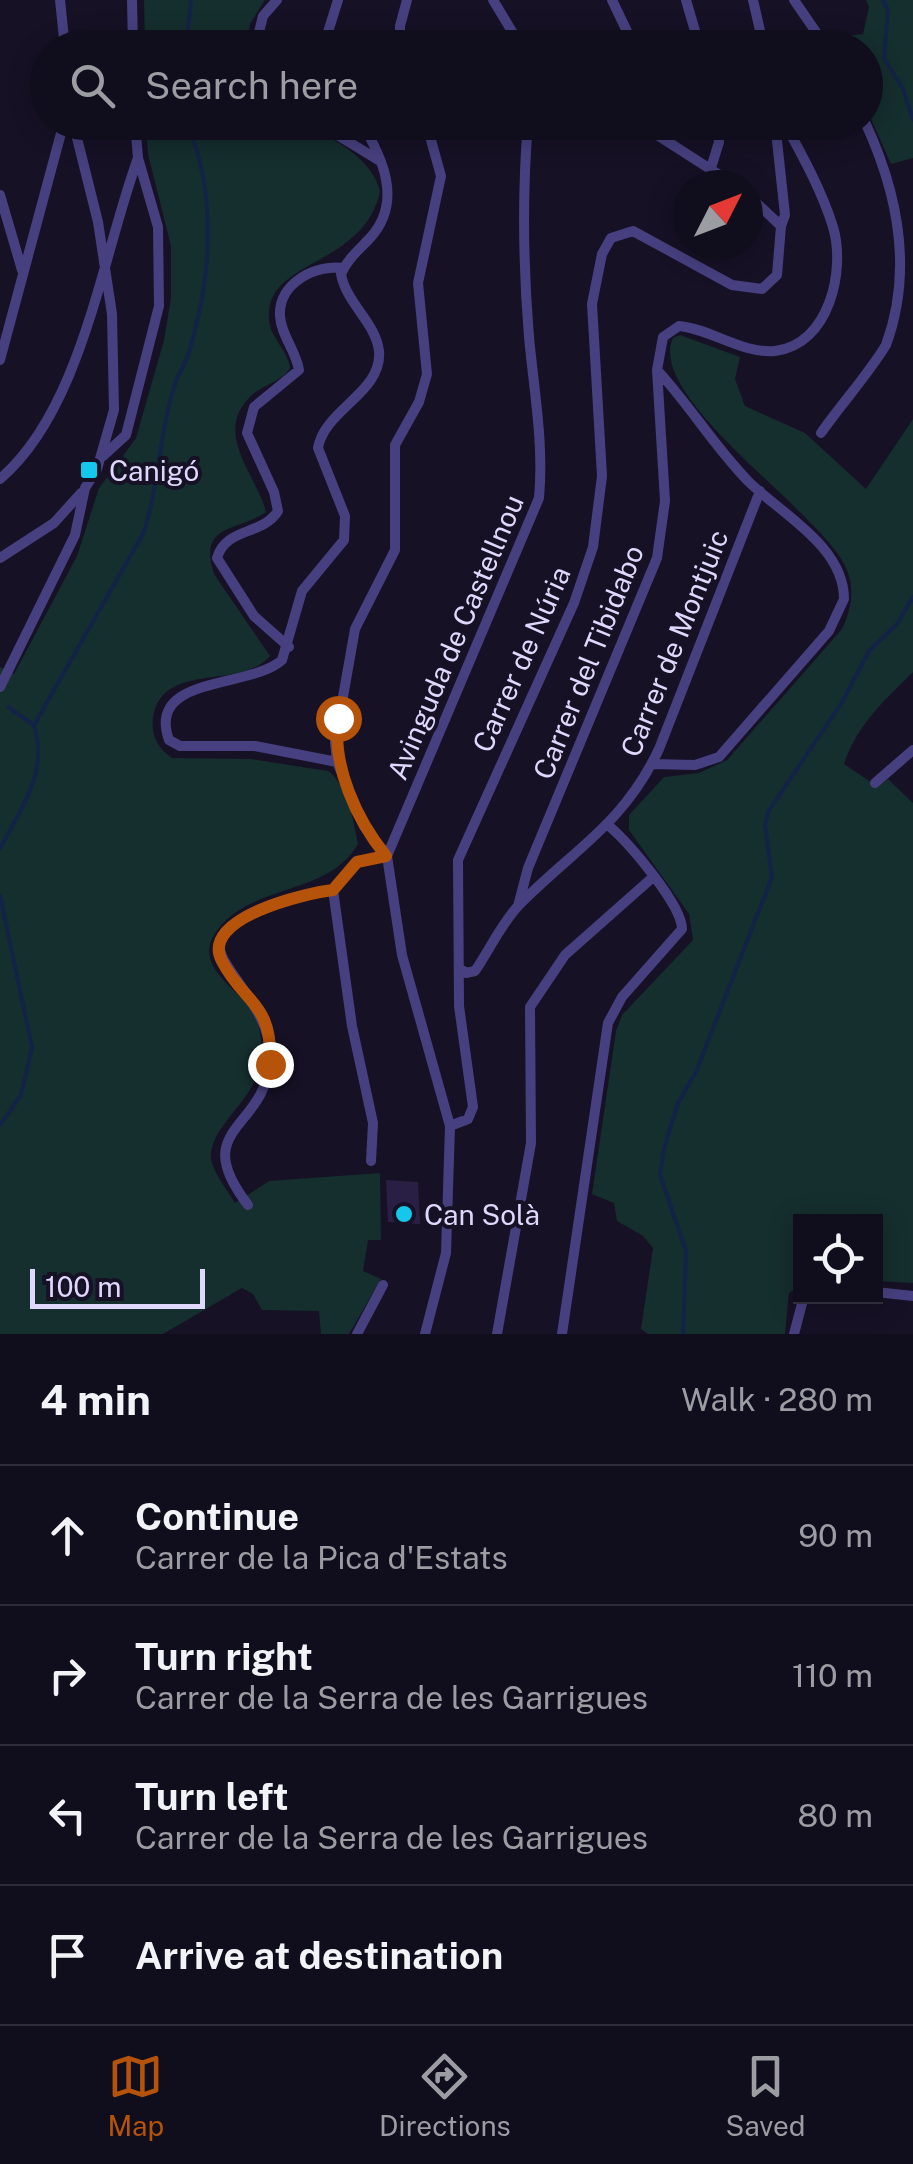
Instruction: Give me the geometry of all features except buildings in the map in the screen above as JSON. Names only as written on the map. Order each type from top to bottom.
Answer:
[{"type":"street","points":[[60,0],[63,30]]},
{"type":"street","points":[[132,0],[133,30]]},
{"type":"street","points":[[260,30],[263,16],[277,0]]},
{"type":"street","points":[[329,30],[338,0]]},
{"type":"street","points":[[400,30],[407,0]]},
{"type":"street","points":[[494,0],[512,30]]},
{"type":"street","points":[[612,0],[626,30]]},
{"type":"street","points":[[686,0],[695,30]]},
{"type":"street","points":[[753,0],[760,30]]},
{"type":"street","points":[[794,0],[814,30]]},
{"type":"street","points":[[0,360],[59,140]]},
{"type":"street","points":[[0,558],[54,523],[85,488],[102,456],[116,381],[112,314],[78,140]]},
{"type":"street","points":[[102,456],[126,434],[158,306],[158,226],[136,140]]},
{"type":"street","points":[[346,140],[380,161]]},
{"type":"street","points":[[338,762],[256,746],[190,748],[169,740],[165,720],[172,701],[192,690],[262,674],[282,660],[289,647],[302,591],[344,540],[345,516],[320,457],[320,437],[368,382],[379,360],[377,342],[343,286],[344,268],[372,236],[387,207],[387,175],[370,140]]},
{"type":"street","points":[[248,1205],[226,1173],[223,1154],[232,1132],[262,1096],[268,1079],[271,1038],[255,1002],[221,961],[221,940],[228,929],[265,908],[300,895],[333,890],[357,862],[386,856],[364,826],[338,762],[338,718],[356,628],[395,550],[394,445],[419,402],[428,374],[418,282],[441,176],[431,140]]},
{"type":"street","name":"Avinguda de Castellnou","points":[[425,1334],[446,1253],[450,1126],[402,955],[386,856],[540,498],[542,446],[522,253],[526,140]]},
{"type":"street","points":[[663,140],[684,156],[714,170]]},
{"type":"street","points":[[711,168],[719,140]]},
{"type":"street","points":[[763,209],[782,226],[785,215],[777,140]]},
{"type":"street","name":"Carrer del Tibidabo","points":[[518,906],[528,868],[656,558],[665,500],[658,370],[663,338],[673,328],[687,326],[774,351],[804,340],[825,313],[836,271],[834,228],[792,140]]},
{"type":"street","points":[[821,433],[892,334],[906,277],[906,228],[872,140]]},
{"type":"street","points":[[0,479],[61,393],[138,158]]},
{"type":"street","points":[[0,195],[22,270]]},
{"type":"street","name":"Carrer de Núria","points":[[450,1126],[468,1119],[473,1107],[464,1060],[458,860],[574,603],[597,529],[602,476],[592,304],[605,245],[618,232],[633,232],[732,284],[756,290],[776,275],[782,226]]},
{"type":"street","points":[[289,647],[254,616],[217,558],[232,536],[262,527],[278,511],[274,492],[247,433],[254,407],[291,382],[300,370],[280,320],[285,294],[309,272],[331,266],[344,268]]},
{"type":"street","points":[[652,764],[696,765],[719,757],[842,610],[844,588],[834,565],[786,511],[760,491],[658,370]]},
{"type":"street","points":[[0,686],[75,535],[85,488]]},
{"type":"street","name":"Carrer de Montjuic","points":[[459,968],[466,973],[475,970],[518,906],[609,826],[652,764],[760,491]]},
{"type":"street","points":[[875,782],[913,750]]},
{"type":"street","points":[[562,1334],[608,1023],[622,996],[682,929],[680,914],[609,826]]},
{"type":"street","points":[[497,1334],[531,1143],[530,1007],[565,956],[652,878]]},
{"type":"street","points":[[333,890],[352,1026],[373,1122],[372,1161]]},
{"type":"street","points":[[357,1334],[383,1285]]},
{"type":"street","points":[[883,1293],[913,1296]]},
{"type":"street","points":[[794,1334],[802,1304]]},
{"type":"green space","points":[[144,0],[265,0],[249,30],[145,30]]},
{"type":"green space","points":[[866,0],[913,0],[913,158],[891,164],[880,140],[883,30],[864,30],[869,7]]},
{"type":"green space","points":[[147,140],[334,140],[368,167],[380,192],[370,217],[355,235],[297,272],[272,299],[270,326],[290,368],[252,395],[240,409],[236,424],[240,454],[266,512],[223,532],[211,546],[210,558],[214,574],[270,656],[240,672],[186,682],[171,689],[159,700],[153,718],[156,741],[172,758],[251,759],[328,771],[349,804],[358,844],[345,861],[310,882],[233,914],[218,929],[209,953],[218,974],[254,1015],[262,1044],[255,1081],[211,1150],[214,1168],[235,1203],[269,1181],[380,1173],[381,1240],[368,1240],[363,1271],[381,1279],[349,1334],[321,1334],[319,1311],[262,1310],[253,1294],[242,1288],[163,1334],[0,1334],[0,667],[14,674],[77,556],[99,488],[136,438],[164,340],[171,298],[171,246]]},
{"type":"green space","points":[[680,335],[740,357],[735,379],[745,406],[805,433],[866,489],[913,419],[913,672],[864,725],[844,764],[878,787],[888,779],[913,803],[913,1283],[883,1281],[883,1214],[793,1214],[793,1290],[789,1293],[785,1334],[648,1334],[641,1329],[653,1248],[643,1236],[617,1221],[614,1203],[592,1194],[616,1031],[622,1015],[693,940],[689,914],[629,830],[629,815],[664,777],[699,773],[727,760],[842,629],[851,600],[847,570],[832,546],[741,456],[685,392],[672,363],[673,338]]},
{"type":"waterway","points":[[188,30],[191,0]]},
{"type":"waterway","points":[[883,0],[888,10],[884,58],[903,89],[913,120]]},
{"type":"waterway","points":[[34,725],[144,532],[149,514],[168,408],[196,326],[206,267],[207,209],[193,140]]},
{"type":"waterway","points":[[683,1334],[686,1251],[660,1175],[664,1148],[678,1103],[696,1072],[772,877],[765,825],[768,812],[841,704],[869,651],[897,624],[913,597]]},
{"type":"waterway","points":[[0,849],[30,790],[38,759],[34,725],[8,707]]},
{"type":"waterway","points":[[0,896],[32,1047],[21,1095],[0,1125]]},
{"type":"place","name":"Canigó","points":[[89,470]]},
{"type":"place","name":"Can Solà","points":[[404,1214]]},
{"type":"route","points":[[270,1064],[271,1038],[262,1014],[221,961],[221,940],[228,929],[251,914],[300,895],[333,890],[357,862],[370,856],[386,856],[364,826],[338,762],[338,718]]}]
